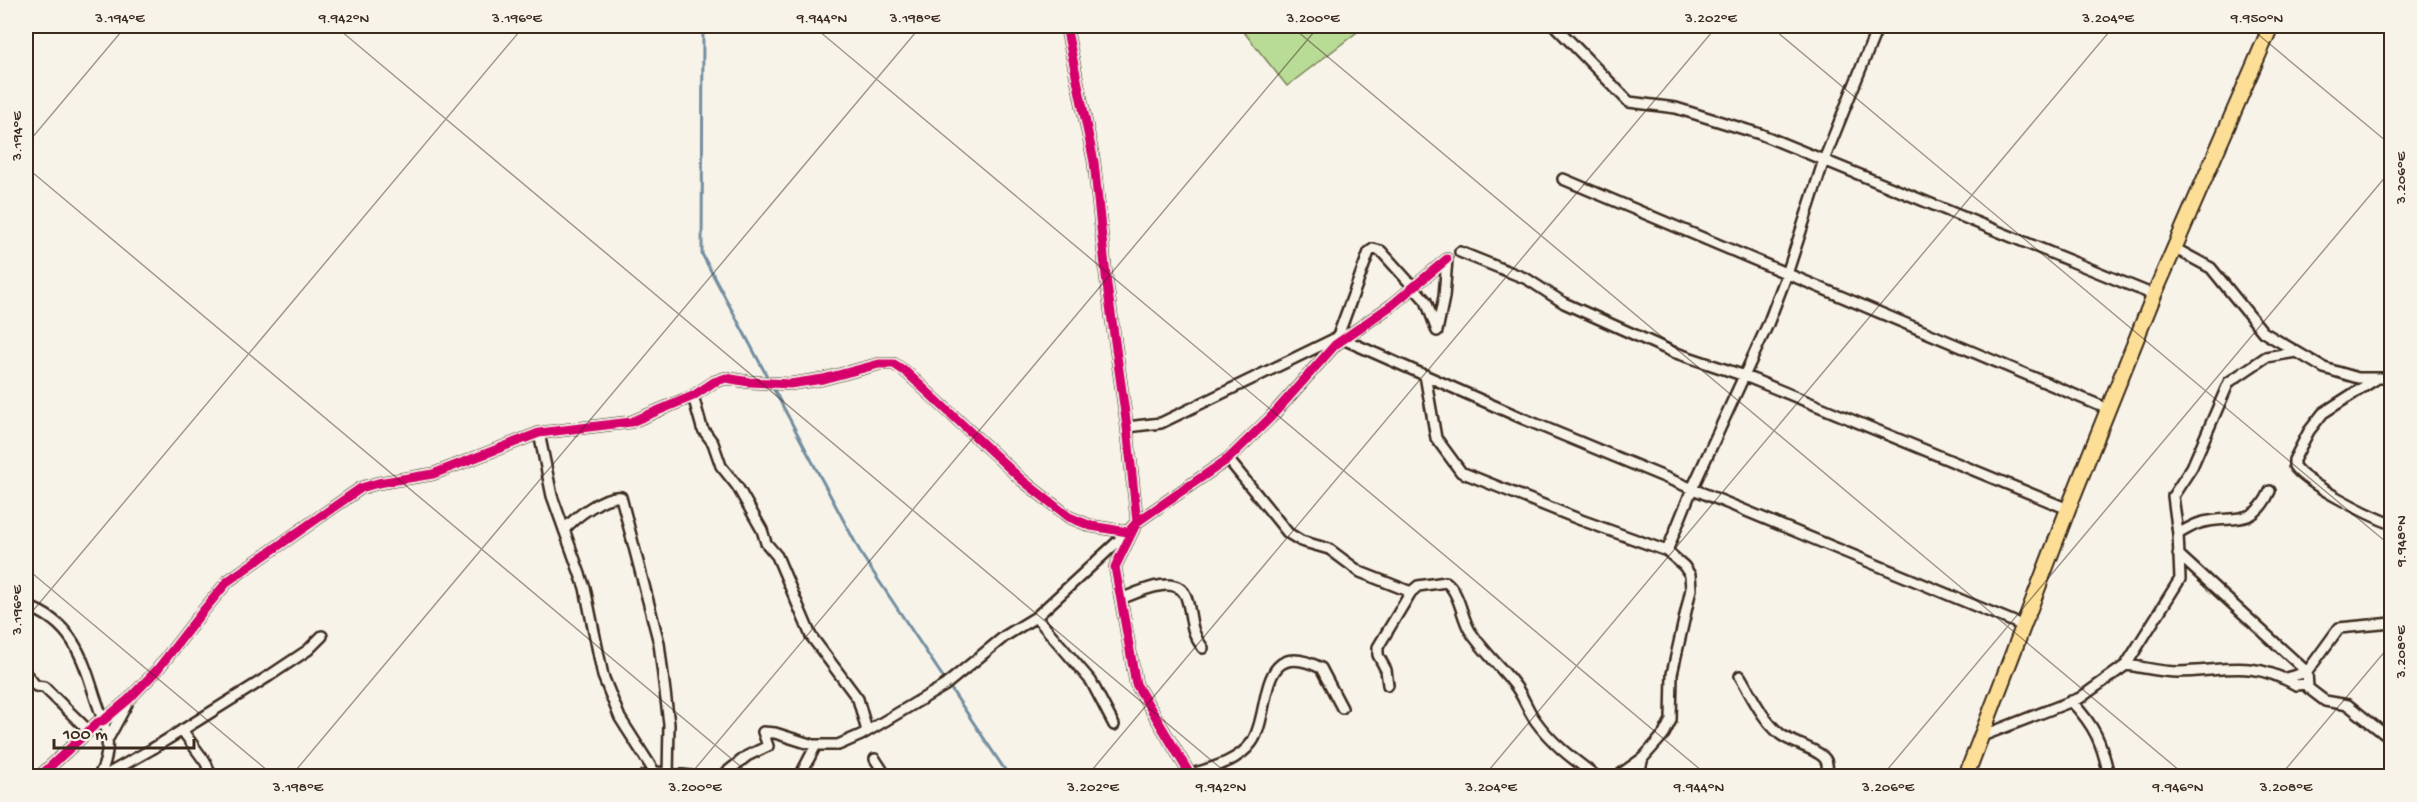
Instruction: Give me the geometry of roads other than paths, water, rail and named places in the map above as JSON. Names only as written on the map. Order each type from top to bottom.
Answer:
[{"type":"main road","points":[[1966,777],[2068,509],[2154,295],[2271,26]]},
{"type":"street","points":[[1066,26],[1094,162],[1107,285],[1127,427],[1137,522],[1115,567],[1136,684],[1191,775],[1215,767],[1239,755],[1251,745],[1256,736],[1269,682],[1277,669],[1285,662],[1291,660],[1321,668],[1342,708]]},
{"type":"street","points":[[1555,26],[1607,76],[1629,102],[1676,108],[1760,134],[2154,295]]},
{"type":"street","points":[[1667,551],[1692,489],[1768,324],[1787,274],[1824,160],[1878,26]]},
{"type":"street","points":[[1563,179],[2108,410]]},
{"type":"street","points":[[2174,248],[2211,268],[2263,332],[2296,352],[2324,368],[2358,378],[2391,378]]},
{"type":"street","points":[[722,777],[747,756],[768,746],[763,732],[775,733],[816,745],[838,745],[867,731],[944,686],[1005,636],[1036,617],[1137,522],[1228,459],[1270,418],[1339,340],[1369,252],[1373,249],[1381,251],[1413,287],[1426,301],[1437,331],[1444,297],[1447,259],[1413,287],[1339,340],[1161,423],[1127,427]]},
{"type":"street","points":[[1460,252],[1527,279],[1564,303],[1673,352],[1745,376],[2068,509]]},
{"type":"street","points":[[1339,340],[2024,626]]},
{"type":"street","points":[[1982,736],[2080,698],[2126,665],[2180,579],[2173,496],[2192,467],[2229,382],[2266,357],[2296,352]]},
{"type":"street","points":[[40,777],[97,723],[129,699],[157,670],[228,581],[349,495],[378,483],[433,474],[539,433],[631,422],[693,396],[714,382],[726,378],[749,382],[790,384],[823,379],[879,364],[894,364],[906,372],[1022,480],[1069,517],[1091,526],[1128,532]]},
{"type":"street","points":[[1425,375],[1436,438],[1461,472],[1581,520],[1667,551],[1684,566],[1690,575],[1691,589],[1672,674],[1671,720],[1664,734],[1643,758],[1618,777]]},
{"type":"street","points":[[2376,379],[2317,419],[2294,460],[2294,465],[2308,478],[2359,510],[2391,524]]},
{"type":"street","points":[[693,396],[702,428],[713,443],[721,466],[749,506],[766,543],[777,556],[811,636],[858,699],[867,731]]},
{"type":"street","points":[[539,433],[552,496],[585,588],[603,676],[620,718],[657,774]]},
{"type":"street","points":[[1228,459],[1288,533],[1301,541],[1329,549],[1360,572],[1411,592]]},
{"type":"street","points":[[2178,534],[2198,523],[2246,517],[2255,513],[2263,506],[2270,491]]},
{"type":"street","points":[[564,530],[570,523],[596,505],[611,497],[621,497],[659,643],[669,724],[668,775]]},
{"type":"street","points":[[2178,554],[2307,672]]},
{"type":"street","points":[[1388,685],[1386,670],[1378,655],[1378,647],[1411,592],[1418,586],[1439,581],[1446,582],[1451,586],[1470,629],[1491,659],[1518,689],[1533,718],[1545,734],[1559,749],[1596,777]]},
{"type":"street","points":[[1121,599],[1144,589],[1165,585],[1176,586],[1187,597],[1194,637],[1203,648]]},
{"type":"street","points":[[26,607],[40,610],[48,616],[82,655],[108,737],[105,761],[99,777]]},
{"type":"street","points":[[1036,617],[1091,681],[1114,725]]},
{"type":"street","points":[[2306,684],[2307,672],[2339,628],[2391,623]]},
{"type":"street","points":[[104,777],[269,676],[308,650],[322,636]]},
{"type":"street","points":[[2126,665],[2178,672],[2255,669],[2286,678],[2296,685],[2306,684],[2325,701],[2348,705],[2391,740]]},
{"type":"street","points":[[2286,678],[2307,672]]},
{"type":"street","points":[[26,674],[36,686],[44,687],[89,731]]},
{"type":"street","points":[[1740,676],[1772,726],[1794,743],[1820,754],[1825,759],[1828,767],[1825,777]]},
{"type":"street","points":[[108,737],[129,699]]},
{"type":"street","points":[[2071,701],[2095,730],[2104,750],[2109,777]]},
{"type":"street","points":[[182,730],[206,763],[211,777]]},
{"type":"street","points":[[800,777],[816,745]]},
{"type":"street","points":[[1638,777],[1643,758]]},
{"type":"street","points":[[875,759],[886,777]]},
{"type":"street","points":[[644,777],[657,774],[684,774],[692,777]]},
{"type":"waterway","points":[[703,26],[702,254],[769,380]]},
{"type":"waterway","points":[[772,386],[863,557],[1009,776]]}]
